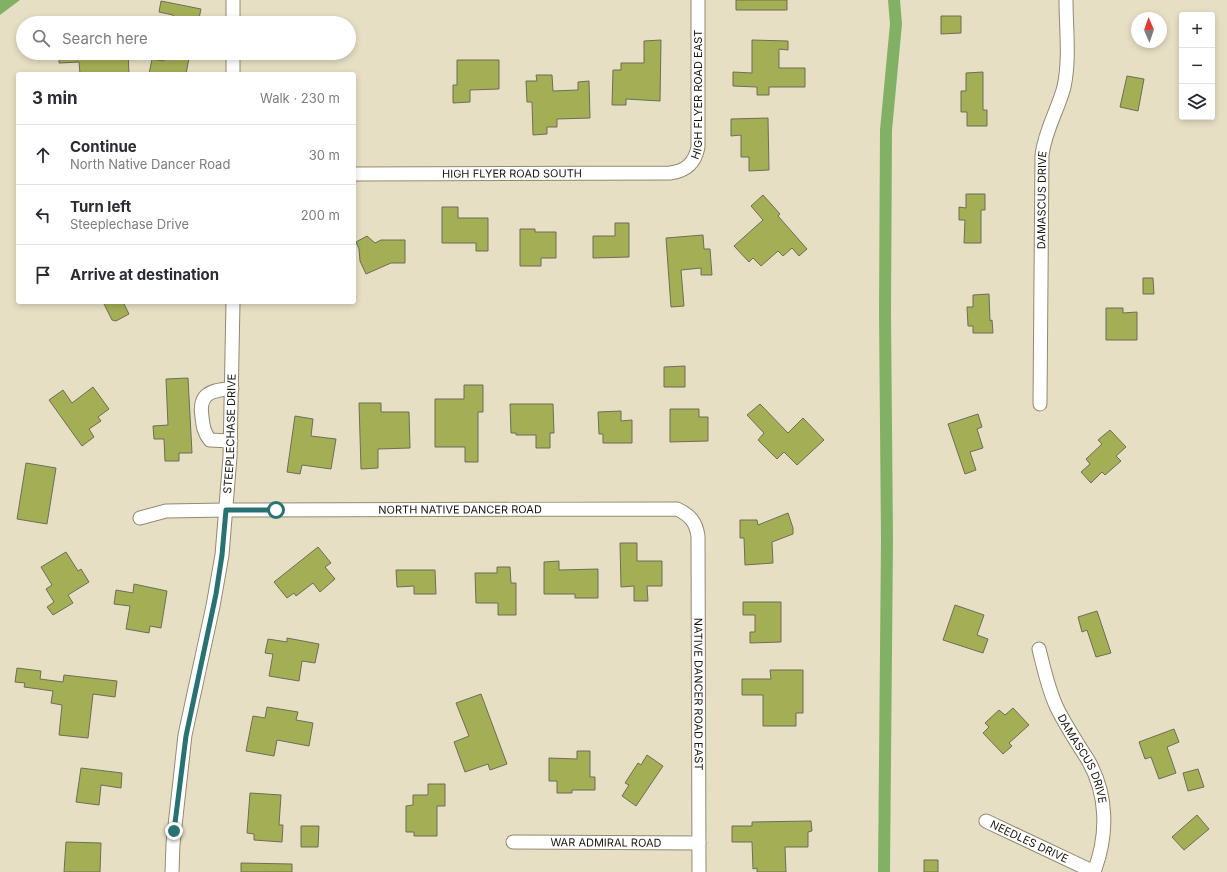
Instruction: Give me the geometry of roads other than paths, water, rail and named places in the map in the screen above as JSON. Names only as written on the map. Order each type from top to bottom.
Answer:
[{"type":"street","points":[[233,16],[234,0]]},
{"type":"street","name":"HIGH FLYER ROAD EAST","points":[[670,173],[682,170],[692,162],[698,147],[698,0]]},
{"type":"street","name":"DAMASCUS DRIVE","points":[[1040,404],[1042,155],[1045,134],[1058,103],[1066,70],[1066,0]]},
{"type":"street","points":[[233,60],[233,72]]},
{"type":"street","name":"HIGH FLYER ROAD SOUTH","points":[[356,174],[670,173]]},
{"type":"street","name":"STEEPLECHASE DRIVE","points":[[172,872],[172,844],[186,736],[216,592],[222,555],[231,441],[233,304]]},
{"type":"street","points":[[231,441],[210,440],[205,434],[201,412],[202,400],[206,395],[214,391],[232,388]]},
{"type":"street","name":"NORTH NATIVE DANCER ROAD","points":[[140,518],[166,511],[677,509],[691,518]]},
{"type":"street","name":"NATIVE DANCER ROAD EAST","points":[[691,518],[697,528],[698,536],[699,872]]},
{"type":"street","name":"DAMASCUS DRIVE","points":[[1039,649],[1049,689],[1056,706],[1068,730],[1088,761],[1101,794],[1104,829],[1102,846],[1094,872]]},
{"type":"street","name":"NEEDLES DRIVE","points":[[986,820],[1094,872]]},
{"type":"street","name":"WAR ADMIRAL ROAD","points":[[514,842],[699,844]]},
{"type":"waterway","points":[[884,872],[887,539],[885,313],[886,130],[896,24],[894,0]]}]
